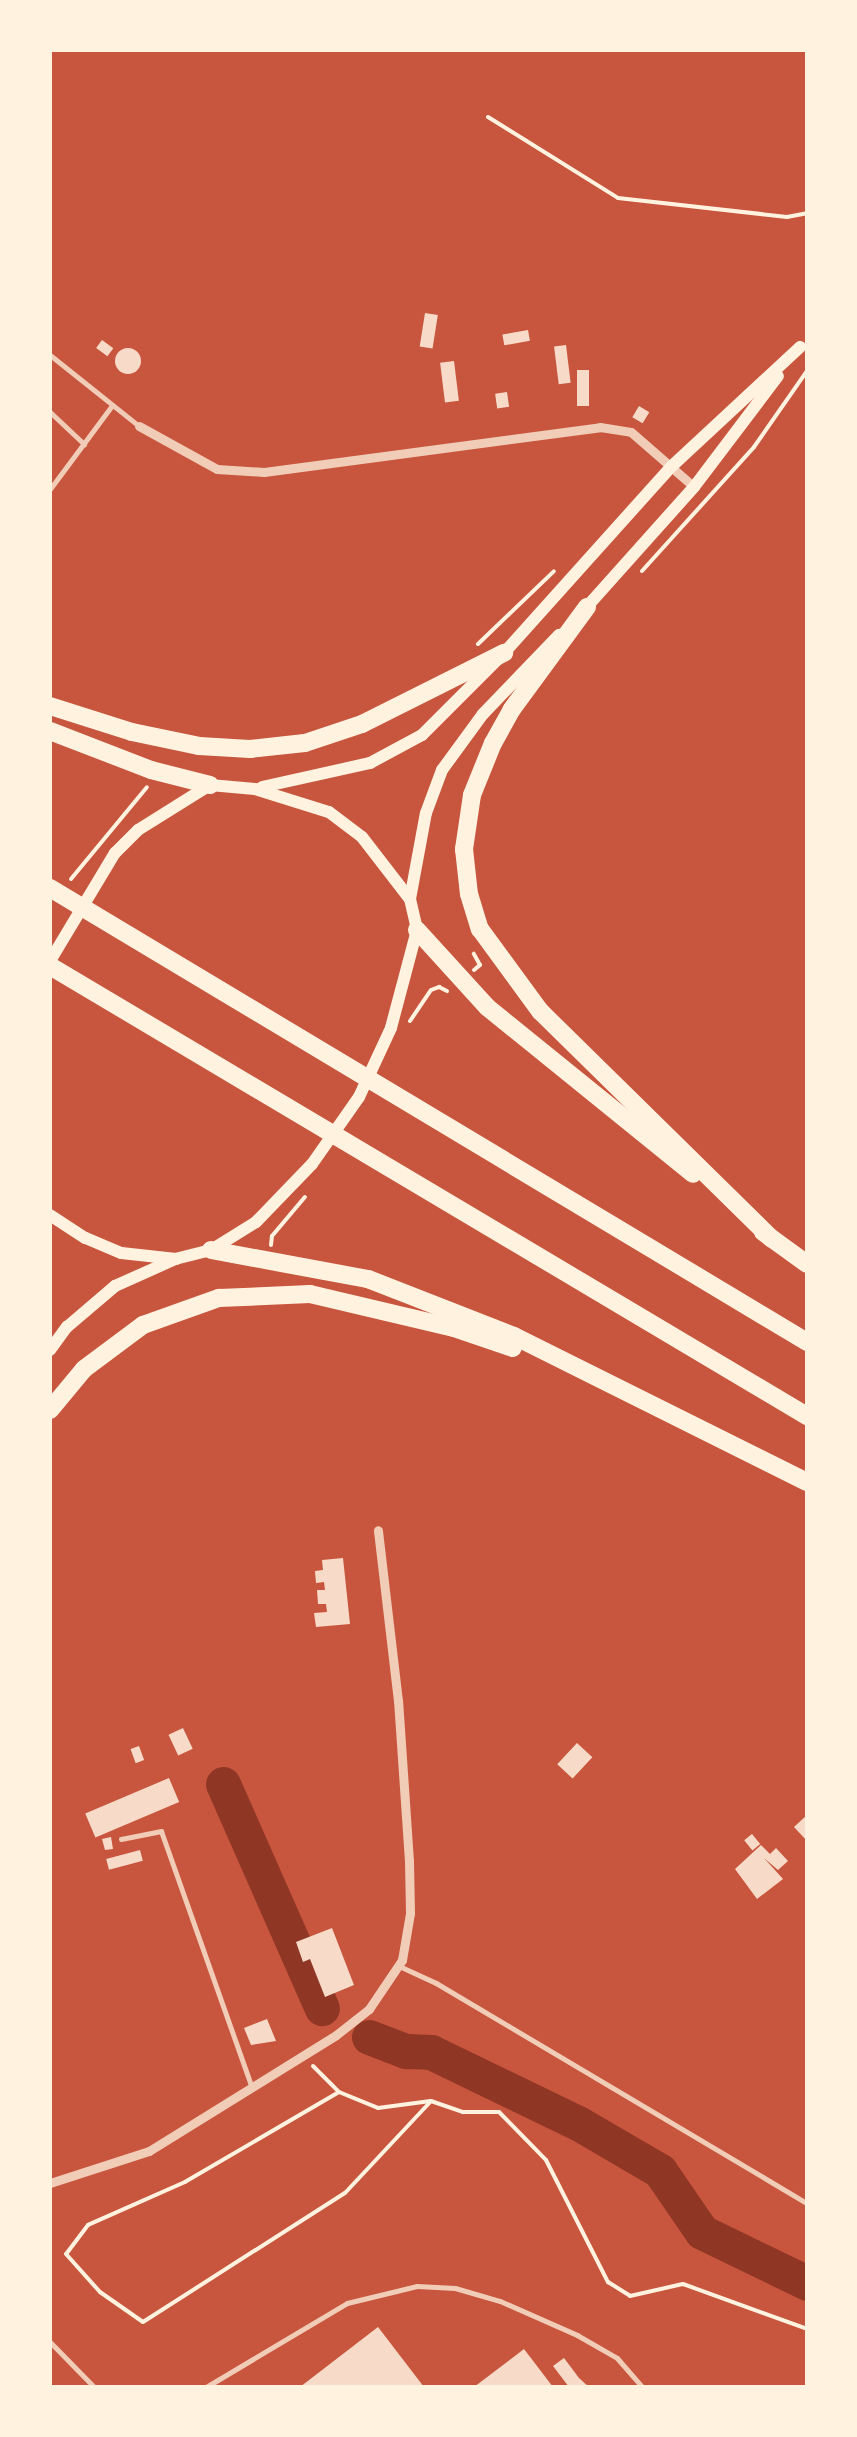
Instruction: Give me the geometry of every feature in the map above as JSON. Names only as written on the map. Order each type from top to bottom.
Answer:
[{"type":"highway","points":[[587,607],[512,710],[493,743],[472,795],[464,849],[470,894],[480,928],[540,1011],[772,1238]]},
{"type":"highway","points":[[50,706],[132,732],[199,746],[250,749],[305,743],[362,724],[504,653]]},
{"type":"highway","points":[[50,731],[152,770],[210,785]]},
{"type":"highway","points":[[59,886],[807,1342]]},
{"type":"highway","points":[[417,930],[458,981],[807,1264]]},
{"type":"highway","points":[[50,963],[807,1416]]},
{"type":"highway","points":[[211,1250],[368,1279],[514,1336],[807,1482]]},
{"type":"highway","points":[[50,1410],[84,1369],[143,1325],[219,1298],[285,1292],[454,1328],[634,1396]]},
{"type":"main road","points":[[255,788],[370,763],[422,735],[504,653],[672,466],[804,343]]},
{"type":"main road","points":[[50,1350],[67,1326],[115,1286],[211,1250],[256,1222],[282,1198],[359,1097],[392,1028],[417,930],[410,899],[426,814],[454,749],[694,487],[804,343]]},
{"type":"main road","points":[[50,963],[115,853],[138,830],[210,785],[255,788],[329,812],[362,837],[410,899]]},
{"type":"main road","points":[[50,1215],[85,1238],[121,1253],[176,1260]]},
{"type":"street","points":[[139,426],[218,469],[264,472],[600,427],[631,432],[694,487]]},
{"type":"street","points":[[50,2183],[148,2151],[336,2036],[360,2018],[398,1966],[408,1940],[409,1861],[398,1701],[378,1530]]},
{"type":"lane","points":[[50,355],[139,426]]},
{"type":"lane","points":[[50,489],[112,407]]},
{"type":"lane","points":[[50,412],[84,444]]},
{"type":"lane","points":[[121,1840],[161,1831],[252,2088]]},
{"type":"lane","points":[[398,1966],[436,1984],[807,2203]]},
{"type":"lane","points":[[206,2387],[347,2304],[374,2293],[417,2286],[456,2288],[500,2301],[617,2358],[642,2387]]},
{"type":"lane","points":[[50,2342],[94,2387]]},
{"type":"path","points":[[488,117],[618,198],[787,217],[807,212]]},
{"type":"path","points":[[630,581],[712,497],[807,371]]},
{"type":"path","points":[[474,647],[565,561]]},
{"type":"path","points":[[59,886],[144,794],[152,770]]},
{"type":"path","points":[[408,1024],[430,990],[439,987],[446,992],[480,965],[466,940]]},
{"type":"path","points":[[303,2055],[338,2092],[378,2108],[432,2101],[463,2112],[499,2112],[546,2160],[608,2282],[630,2296],[683,2284],[807,2329]]},
{"type":"path","points":[[338,2092],[185,2182],[88,2225],[66,2254],[100,2292],[143,2322],[345,2193],[432,2101]]},
{"type":"building","points":[[425,313],[438,315],[433,349],[420,347]]},
{"type":"building","points":[[528,330],[530,341],[504,345],[502,335]]},
{"type":"building","points":[[102,340],[113,348],[107,356],[96,348]]},
{"type":"building","points":[[566,345],[571,383],[559,384],[554,346]]},
{"type":"building","points":[[128,348],[137,352],[141,361],[137,370],[128,374],[119,370],[115,361],[119,352]]},
{"type":"building","points":[[454,361],[459,401],[445,402],[440,363]]},
{"type":"building","points":[[577,370],[589,370],[589,406],[577,406]]},
{"type":"building","points":[[507,392],[509,407],[497,409],[495,394]]},
{"type":"building","points":[[639,406],[649,412],[643,423],[632,417]]},
{"type":"building","points":[[343,1558],[350,1624],[316,1627],[314,1613],[327,1612],[326,1604],[318,1604],[317,1590],[325,1590],[324,1582],[316,1583],[315,1571],[323,1570],[322,1560]]},
{"type":"building","points":[[183,1728],[193,1749],[178,1756],[168,1735]]},
{"type":"building","points":[[577,1743],[592,1757],[573,1779],[557,1764]]},
{"type":"building","points":[[139,1746],[144,1760],[136,1763],[131,1749]]},
{"type":"building","points":[[169,1778],[179,1802],[95,1837],[85,1814]]},
{"type":"building","points":[[807,1815],[807,1841],[794,1827]]},
{"type":"building","points":[[752,1834],[760,1844],[752,1850],[744,1840]]},
{"type":"building","points":[[111,1837],[113,1849],[105,1850],[102,1839]]},
{"type":"building","points":[[761,1845],[770,1854],[776,1848],[788,1861],[778,1870],[764,1858],[783,1879],[757,1899],[735,1869]]},
{"type":"building","points":[[140,1850],[143,1861],[109,1870],[106,1859]]},
{"type":"building","points":[[332,1928],[354,1985],[325,1997],[310,1959],[303,1962],[296,1942]]},
{"type":"building","points":[[267,2019],[276,2041],[251,2045],[244,2028]]},
{"type":"building","points":[[378,2327],[424,2387],[300,2387]]},
{"type":"building","points":[[524,2349],[553,2387],[474,2387]]},
{"type":"building","points":[[564,2358],[589,2387],[569,2387],[553,2366]]},
{"type":"waterway","points":[[223,1784],[322,2008]]},
{"type":"waterway","points":[[369,2037],[406,2051],[431,2052],[578,2123],[660,2171],[702,2232],[807,2283]]}]
